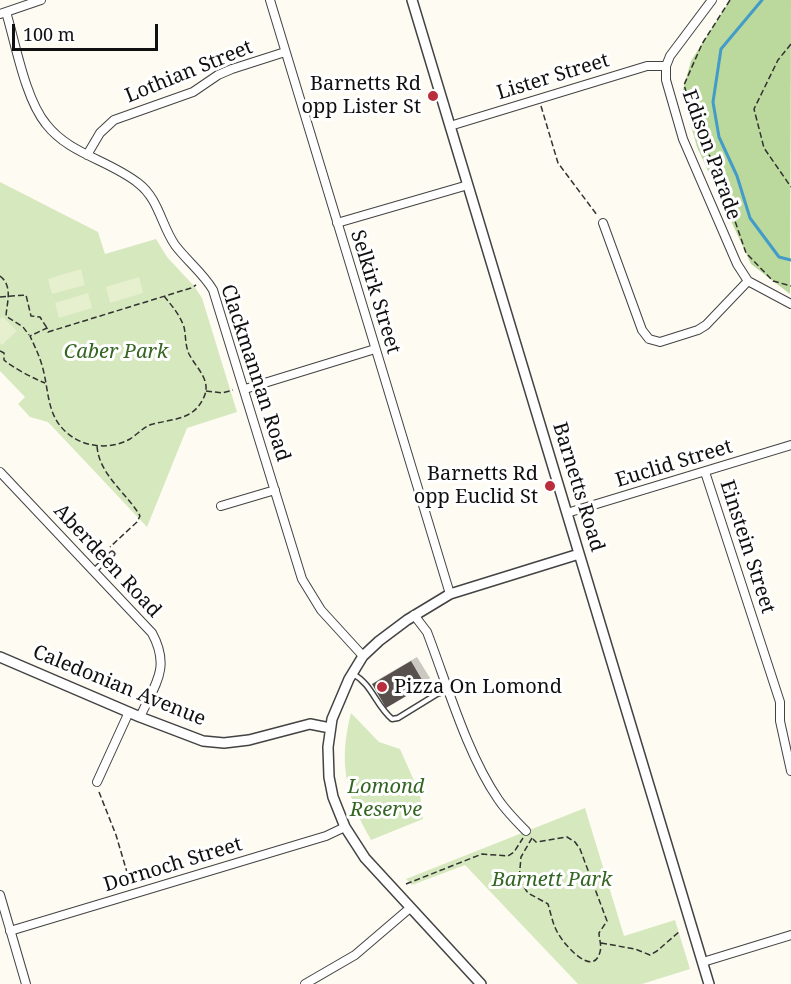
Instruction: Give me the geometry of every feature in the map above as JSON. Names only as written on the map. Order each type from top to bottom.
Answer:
[{"type":"street","points":[[3,13],[41,0]]},
{"type":"street","name":"Selkirk Street","points":[[270,0],[450,594]]},
{"type":"street","name":"Barnetts Road","points":[[412,0],[709,984]]},
{"type":"street","points":[[666,66],[673,52],[712,0]]},
{"type":"street","name":"Clackmannan Road","points":[[3,13],[37,112],[57,137],[135,181],[152,198],[173,242],[213,290],[306,588],[321,610],[363,656]]},
{"type":"street","name":"Lothian Street","points":[[87,155],[100,133],[114,120],[193,92],[218,75],[232,69],[285,52]]},
{"type":"street","name":"Lister Street","points":[[450,126],[647,66],[666,66]]},
{"type":"street","name":"Edison Parade","points":[[666,66],[666,80],[687,148],[733,257],[748,281]]},
{"type":"street","points":[[338,223],[468,185]]},
{"type":"street","points":[[603,223],[642,330],[649,343],[666,341],[703,328],[748,281],[791,304]]},
{"type":"street","points":[[245,389],[375,349]]},
{"type":"street","name":"Euclid Street","points":[[567,513],[791,446]]},
{"type":"street","name":"Einstein Street","points":[[705,472],[780,702],[780,721],[791,771]]},
{"type":"street","name":"Aberdeen Road","points":[[2,478],[95,570],[152,633],[161,653],[160,671],[140,717]]},
{"type":"street","points":[[220,506],[275,490]]},
{"type":"street","points":[[481,984],[365,858],[345,827],[330,787],[328,759],[330,728],[334,711],[352,673],[363,656],[387,634],[414,615],[450,594],[579,554]]},
{"type":"street","points":[[414,615],[427,632],[484,777],[503,806],[526,831]]},
{"type":"street","name":"Caledonian Avenue","points":[[0,657],[197,739],[217,743],[249,740],[310,724],[330,728]]},
{"type":"street","points":[[97,782],[129,712]]},
{"type":"street","name":"Dornoch Street","points":[[10,931],[326,836],[345,827]]},
{"type":"street","points":[[0,895],[26,984]]},
{"type":"street","points":[[305,984],[355,955],[410,908]]},
{"type":"street","points":[[703,962],[791,935]]},
{"type":"lane","points":[[95,570],[112,554]]},
{"type":"lane","points":[[352,673],[364,680],[386,714],[392,719],[398,718],[436,694],[449,690]]},
{"type":"path","points":[[730,0],[702,44],[684,85],[700,134],[723,186],[746,253],[773,281],[791,286]]},
{"type":"path","points":[[791,44],[778,60],[754,109],[764,148],[791,187]]},
{"type":"path","points":[[543,111],[558,163],[593,211]]},
{"type":"path","points":[[0,276],[7,283],[6,316],[30,336],[39,354],[51,410],[57,422],[76,439],[97,445],[118,444],[152,424],[184,418],[200,404],[206,390],[203,374],[187,351],[182,321],[164,297]]},
{"type":"path","points":[[0,297],[26,295],[32,316],[40,317],[48,332],[196,285]]},
{"type":"path","points":[[30,336],[47,328]]},
{"type":"path","points":[[0,351],[4,353],[4,360],[9,365],[46,383]]},
{"type":"path","points":[[206,390],[222,393],[232,390]]},
{"type":"path","points":[[97,445],[104,469],[140,516],[137,522],[106,550]]},
{"type":"path","points":[[101,798],[116,835],[129,879]]},
{"type":"path","points":[[406,884],[482,854],[508,856],[514,852],[528,833],[536,842],[567,837],[580,849],[607,921],[598,933],[601,950],[598,957],[587,961],[579,958],[560,937],[548,904],[528,893],[523,886],[518,874],[521,857],[533,839]]},
{"type":"path","points":[[600,943],[635,949],[650,955],[680,931]]},
{"type":"green space","points":[[730,0],[791,0],[790,294],[751,264],[697,147],[682,93],[691,61]]},
{"type":"green space","name":"Caber Park","points":[[0,182],[98,232],[105,254],[156,239],[167,257],[202,298],[237,412],[187,428],[147,527],[48,422],[30,417],[18,404],[25,397],[0,371]]},
{"type":"green space","points":[[81,269],[85,285],[52,294],[48,279]]},
{"type":"green space","points":[[139,277],[143,293],[110,303],[106,287]]},
{"type":"green space","points":[[88,293],[92,308],[59,318],[55,303]]},
{"type":"green space","points":[[3,317],[17,331],[2,345],[0,343],[0,319]]},
{"type":"green space","name":"Lomond Reserve","points":[[351,713],[379,742],[400,749],[420,794],[423,819],[371,840],[350,794],[347,779],[345,748]]},
{"type":"green space","name":"Barnett Park","points":[[585,808],[624,936],[675,920],[690,969],[642,984],[578,984],[465,865],[412,885],[406,879]]},
{"type":"building","points":[[411,661],[425,685],[386,708],[372,684]]},
{"type":"waterway","points":[[762,0],[721,49],[713,102],[719,137],[737,176],[750,218],[779,257],[791,260]]},
{"type":"place","name":"Barnetts Rd opp Lister St","points":[[433,96]]},
{"type":"place","name":"Barnetts Rd opp Euclid St","points":[[550,486]]},
{"type":"place","name":"Pizza On Lomond","points":[[382,687]]}]
